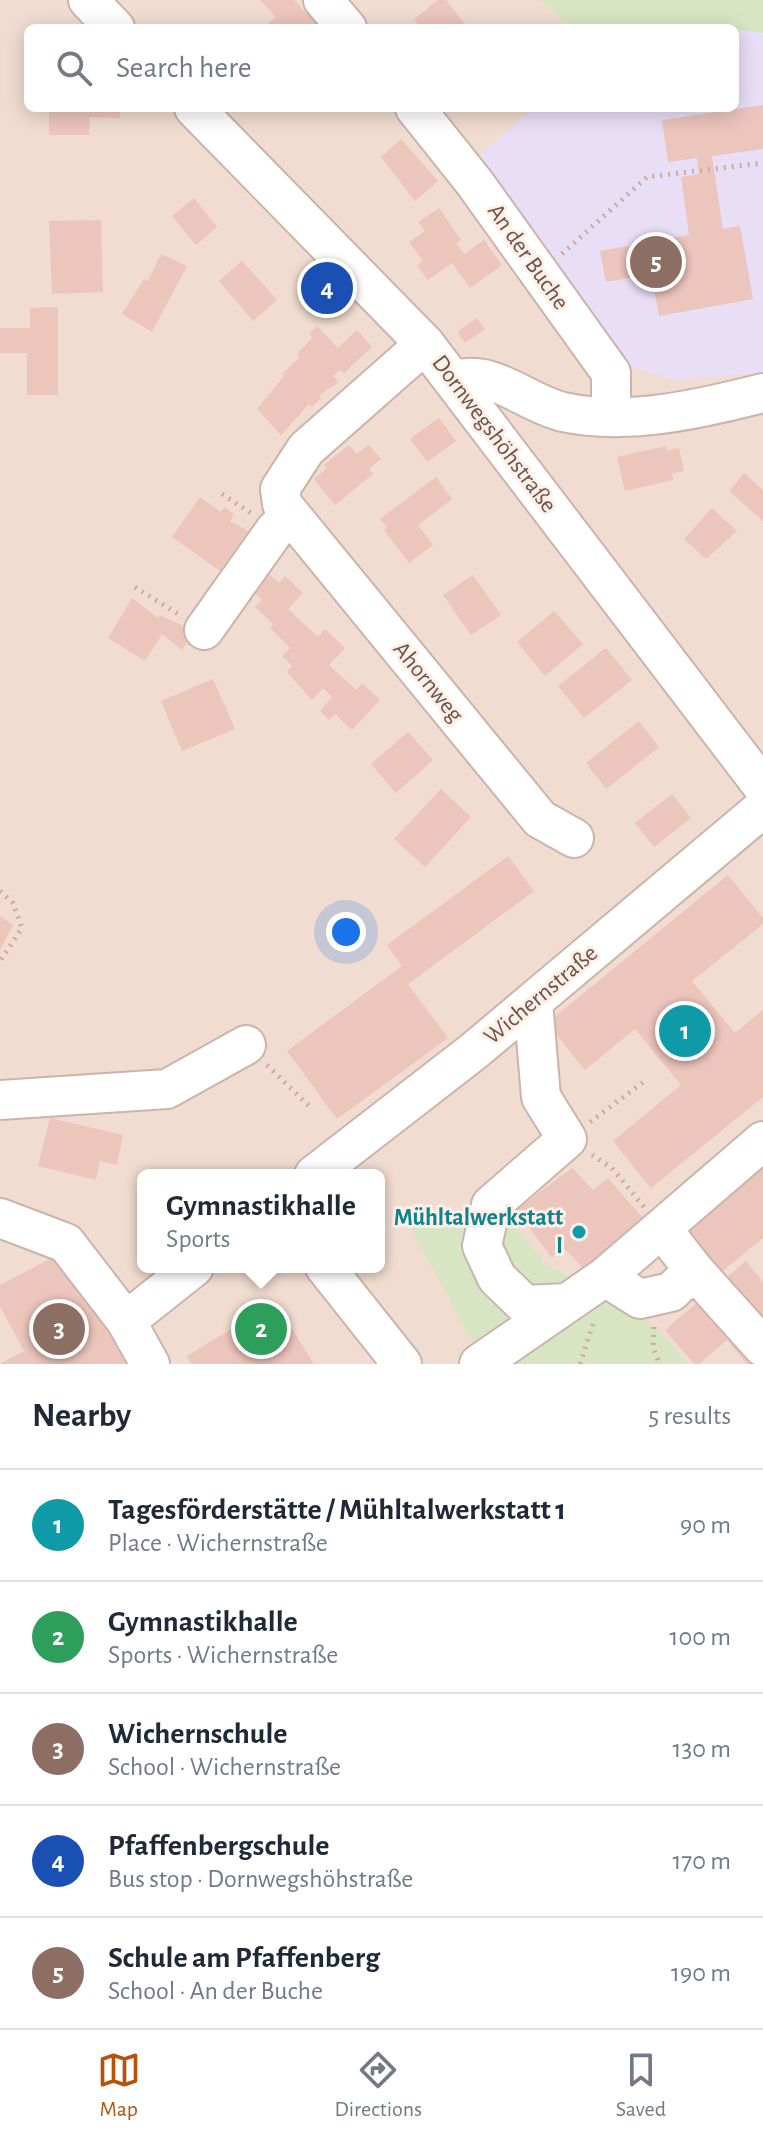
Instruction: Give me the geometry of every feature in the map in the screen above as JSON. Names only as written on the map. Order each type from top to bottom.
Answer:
[{"type":"street","points":[[88,0],[111,24]]},
{"type":"street","points":[[323,0],[344,24]]},
{"type":"street","name":"Dornwegshöhstraße","points":[[198,112],[425,344],[763,787]]},
{"type":"street","name":"An der Buche","points":[[418,112],[474,182],[611,373],[611,417]]},
{"type":"street","points":[[204,630],[275,530],[291,515],[282,504],[280,489],[306,449],[425,344]]},
{"type":"street","points":[[455,380],[480,376],[561,411],[611,417],[716,405],[763,393]]},
{"type":"street","name":"Ahornweg","points":[[291,515],[540,819],[574,838]]},
{"type":"street","name":"Wichernstraße","points":[[322,1169],[533,1002],[763,808]]},
{"type":"street","points":[[533,1002],[541,1097],[567,1139],[491,1205],[482,1246],[497,1278],[525,1305],[567,1303]]},
{"type":"street","points":[[0,1100],[167,1089],[246,1045]]},
{"type":"street","points":[[479,1364],[605,1277],[654,1219],[763,1141]]},
{"type":"street","points":[[0,1218],[66,1243],[126,1321],[150,1364]]},
{"type":"street","points":[[654,1219],[694,1270],[763,1347]]},
{"type":"street","points":[[605,1277],[640,1299],[671,1292],[694,1270]]},
{"type":"street","points":[[126,1321],[186,1273]]},
{"type":"street","points":[[330,1273],[402,1364]]},
{"type":"path","points":[[540,274],[647,177],[763,163]]},
{"type":"path","points":[[135,587],[204,630]]},
{"type":"path","points":[[0,891],[13,903],[22,928],[0,961]]},
{"type":"path","points":[[246,1045],[311,1108]]},
{"type":"path","points":[[646,1080],[567,1139],[612,1168],[654,1219]]},
{"type":"path","points":[[653,1348],[660,1364]]},
{"type":"shaded area","points":[[0,0],[538,0],[569,24],[24,24],[24,112],[739,112],[739,29],[763,33],[763,1364],[0,1364]]},
{"type":"shaded area","points":[[739,29],[763,33],[763,373],[673,380],[623,364],[475,159],[529,112],[739,112]]},
{"type":"green space","points":[[538,0],[763,0],[763,33],[739,29],[739,24],[569,24]]},
{"type":"green space","points":[[503,1213],[548,1266],[617,1296],[668,1340],[687,1364],[491,1364],[468,1333],[410,1227],[428,1216]]},
{"type":"building","points":[[260,0],[294,0],[316,24],[268,24],[276,17]]},
{"type":"building","points":[[438,0],[446,0],[465,24],[418,24],[414,19]]},
{"type":"building","points":[[763,105],[763,149],[712,156],[723,229],[740,226],[753,299],[659,316],[651,274],[606,282],[600,251],[689,235],[681,177],[699,174],[697,158],[668,162],[662,120],[739,112],[739,109]]},
{"type":"building","points":[[49,112],[120,112],[120,118],[90,117],[89,135],[49,135]]},
{"type":"building","points":[[401,139],[438,181],[415,201],[381,157]]},
{"type":"building","points":[[194,198],[217,227],[196,245],[172,216]]},
{"type":"building","points":[[439,208],[461,240],[456,243],[464,254],[484,240],[502,265],[470,288],[452,263],[428,280],[417,265],[423,261],[409,242],[425,231],[418,222]]},
{"type":"building","points":[[101,220],[103,292],[52,294],[49,221]]},
{"type":"building","points":[[161,254],[187,266],[152,332],[122,314],[144,279],[148,281]]},
{"type":"building","points":[[242,261],[277,300],[253,321],[219,281]]},
{"type":"building","points":[[58,307],[58,395],[27,395],[27,353],[0,353],[0,328],[30,328],[30,308]]},
{"type":"building","points":[[477,318],[485,329],[465,343],[457,332]]},
{"type":"building","points":[[317,326],[338,348],[357,330],[372,347],[344,373],[340,370],[333,376],[339,382],[319,395],[321,398],[312,407],[309,404],[281,435],[257,409],[284,376],[282,374],[300,357],[297,354],[313,337],[309,334]]},
{"type":"building","points":[[439,418],[456,441],[427,462],[410,439]]},
{"type":"building","points":[[349,445],[357,454],[369,445],[381,459],[369,469],[373,474],[335,505],[314,479],[327,468],[324,465]]},
{"type":"building","points":[[666,446],[667,451],[679,448],[684,471],[672,474],[673,480],[625,491],[617,457]]},
{"type":"building","points":[[744,473],[763,490],[763,521],[729,491]]},
{"type":"building","points":[[436,477],[452,499],[418,525],[433,545],[409,563],[384,530],[387,527],[380,519]]},
{"type":"building","points":[[200,497],[221,512],[224,507],[234,514],[230,521],[248,531],[220,571],[172,537]]},
{"type":"building","points":[[712,508],[737,531],[706,559],[684,539]]},
{"type":"building","points":[[268,573],[279,583],[285,576],[303,593],[288,609],[318,637],[325,629],[345,648],[329,665],[356,690],[362,683],[380,700],[352,730],[335,714],[329,720],[320,711],[332,697],[323,688],[312,700],[287,672],[292,666],[282,656],[290,648],[270,628],[273,624],[255,607],[262,600],[252,590]]},
{"type":"building","points":[[473,575],[501,615],[471,635],[443,595]]},
{"type":"building","points":[[132,598],[158,618],[160,615],[194,631],[182,650],[162,634],[145,661],[108,638]]},
{"type":"building","points":[[554,611],[583,644],[545,676],[517,642]]},
{"type":"building","points":[[606,648],[632,680],[584,718],[558,686]]},
{"type":"building","points":[[213,679],[235,729],[182,751],[161,701]]},
{"type":"building","points":[[639,721],[659,747],[606,789],[586,763]]},
{"type":"building","points":[[408,732],[433,760],[396,793],[371,764]]},
{"type":"building","points":[[441,789],[471,817],[425,867],[394,839]]},
{"type":"building","points":[[672,794],[691,818],[654,847],[635,823]]},
{"type":"building","points":[[508,856],[534,891],[408,984],[448,1038],[337,1119],[287,1051],[402,966],[387,945]]},
{"type":"building","points":[[728,875],[763,918],[763,924],[692,981],[735,1033],[763,1010],[763,1097],[651,1188],[613,1141],[681,1085],[635,1029],[585,1070],[547,1023]]},
{"type":"building","points":[[0,916],[13,925],[0,950]]},
{"type":"building","points":[[50,1118],[123,1135],[117,1165],[100,1161],[96,1180],[38,1166]]},
{"type":"building","points":[[763,1153],[763,1238],[719,1274],[680,1225]]},
{"type":"building","name":"Mühltalwerkstatt I","points":[[572,1168],[593,1190],[608,1178],[642,1217],[584,1269],[562,1246],[552,1258],[516,1210]]},
{"type":"building","points":[[65,1251],[126,1364],[0,1364],[24,1351],[0,1306],[0,1285]]},
{"type":"building","points":[[746,1261],[763,1282],[763,1364],[747,1364],[727,1340],[699,1364],[693,1363],[665,1330]]},
{"type":"building","points":[[275,1302],[314,1364],[191,1364],[187,1356]]},
{"type":"place","name":"Schule am Pfaffenberg","points":[[656,262]]},
{"type":"place","name":"Pfaffenbergschule","points":[[327,288]]},
{"type":"place","name":"Tagesförderstätte / Mühltalwerkstatt 1","points":[[685,1031]]},
{"type":"place","name":"Mühltalwerkstatt I","points":[[579,1232]]},
{"type":"place","name":"Wichernschule","points":[[59,1329]]},
{"type":"place","name":"Gymnastikhalle","points":[[261,1329]]}]
